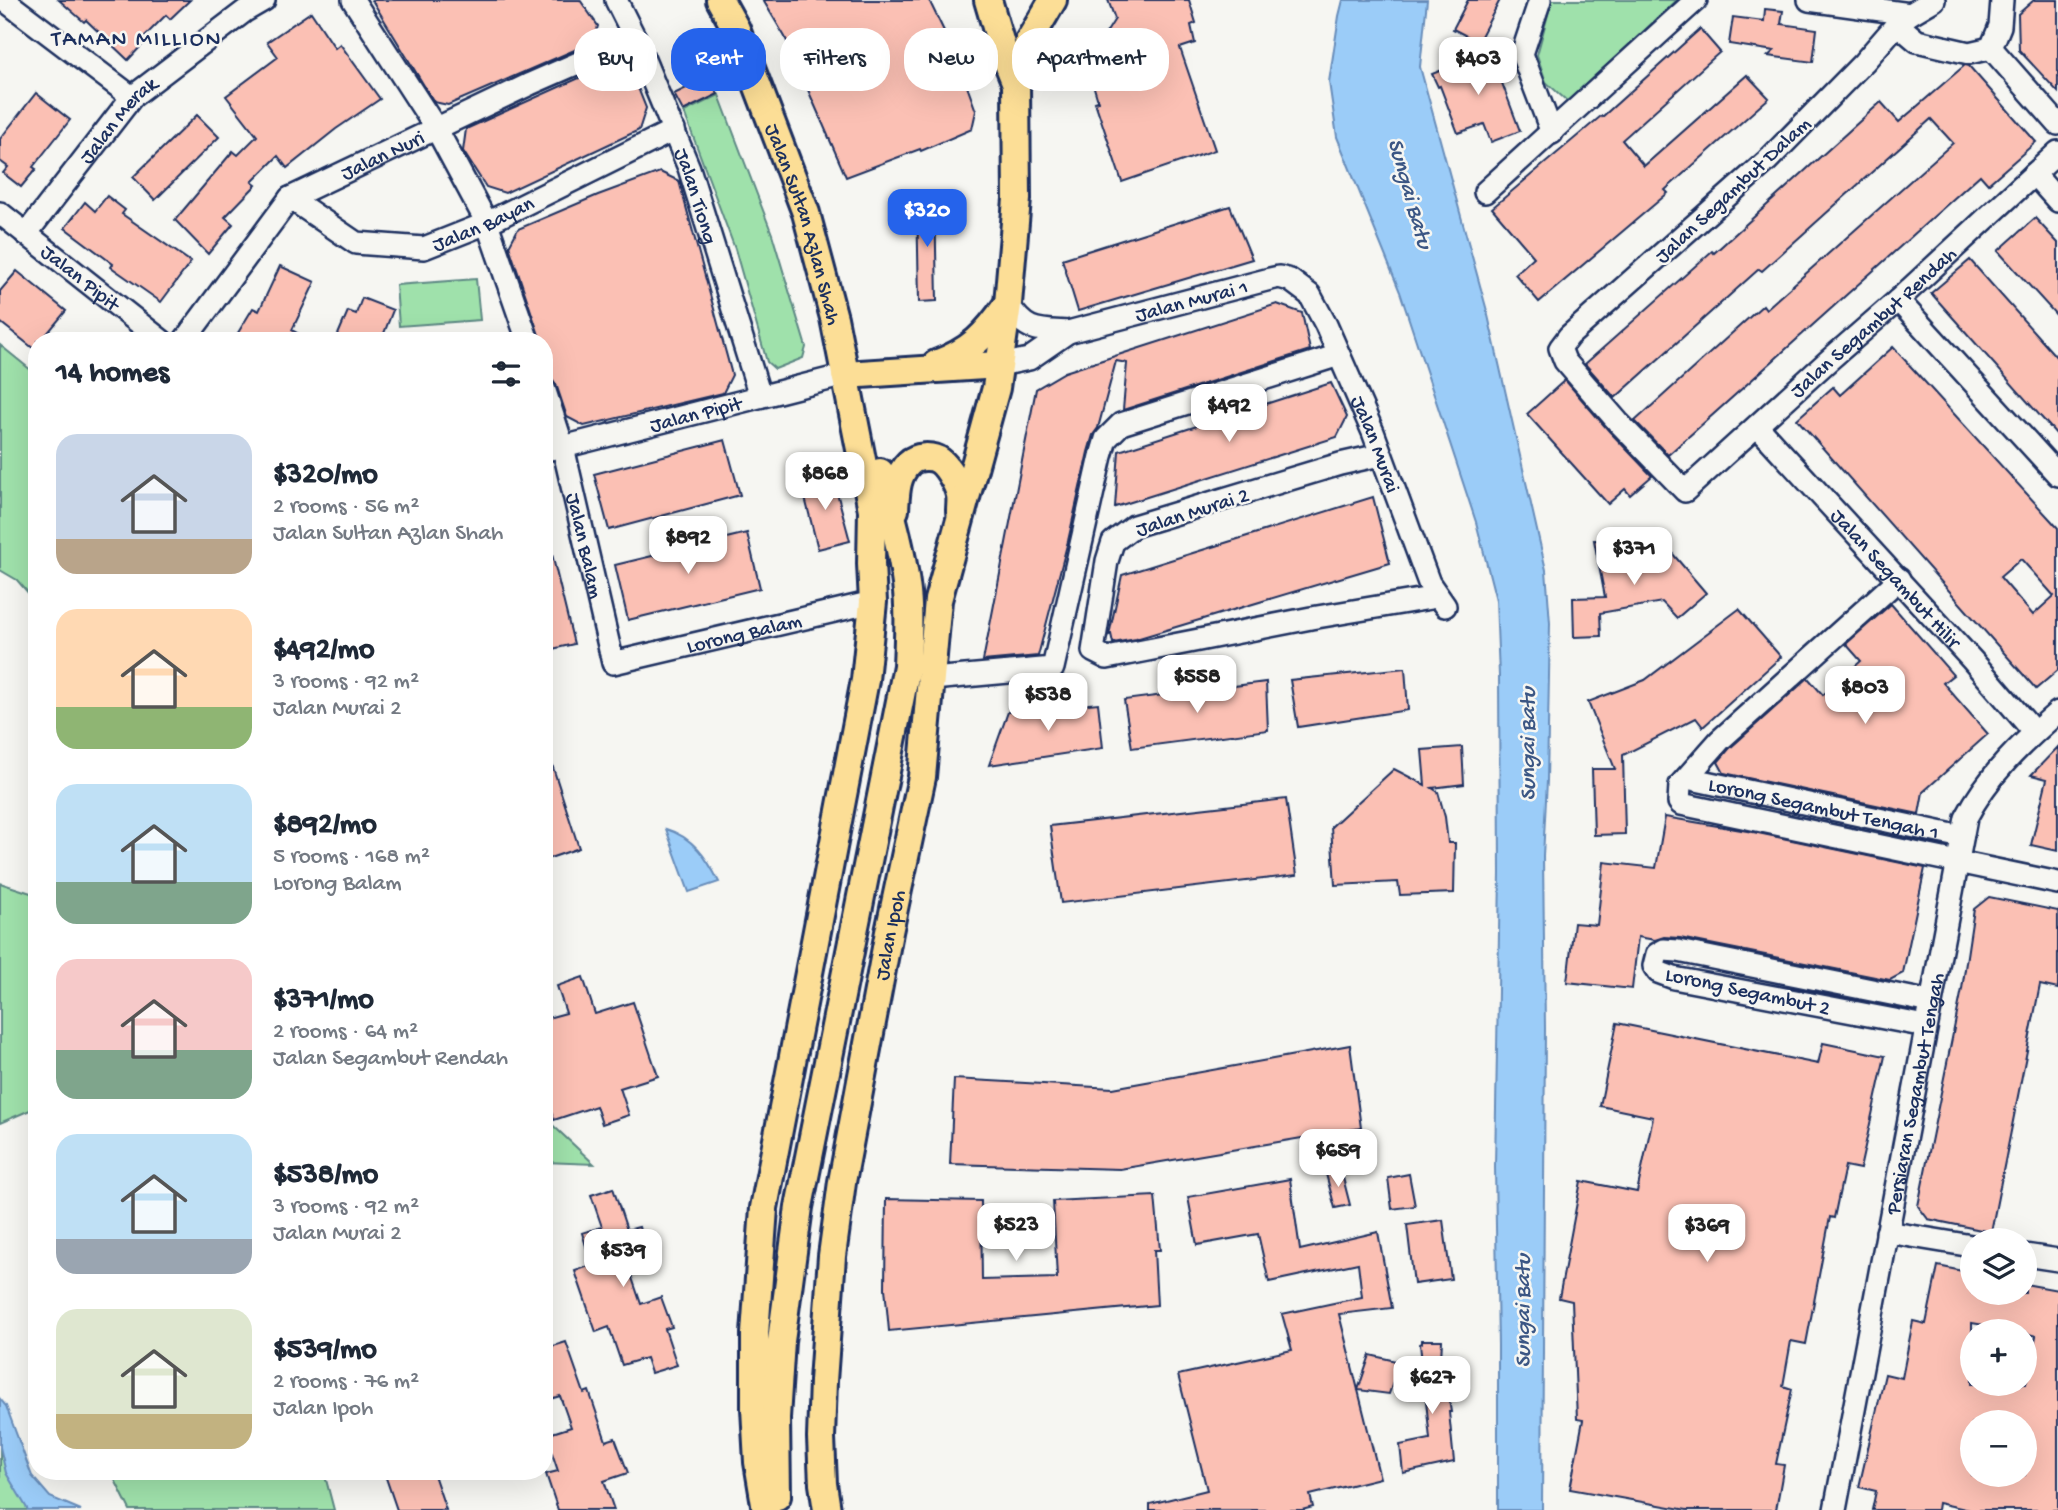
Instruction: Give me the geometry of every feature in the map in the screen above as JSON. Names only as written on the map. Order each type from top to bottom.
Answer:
[{"type":"main road","name":"Jalan Sultan Azlan Shah","points":[[720,0],[736,29],[806,213],[835,318],[845,375]]},
{"type":"main road","points":[[988,0],[1012,74]]},
{"type":"main road","points":[[1037,28],[1053,0]]},
{"type":"main road","points":[[766,1510],[758,1462],[755,1408],[755,1334],[764,1208],[865,680],[873,602],[872,510],[845,375],[999,365],[1008,303],[1017,199],[1016,91]]},
{"type":"main road","points":[[925,369],[958,356],[975,343],[996,321],[1008,303]]},
{"type":"main road","name":"Jalan Ipoh","points":[[827,1510],[823,1485],[822,1415],[832,1256],[849,1142],[922,777],[938,600],[996,388],[999,365]]},
{"type":"main road","name":"Jalan Ipoh","points":[[778,1510],[776,1418],[781,1341],[797,1219],[906,666],[909,624],[906,584],[895,529],[880,471],[845,375]]},
{"type":"main road","points":[[895,529],[897,484],[901,473],[908,463],[926,457],[939,461],[950,474],[960,495],[960,518]]},
{"type":"street","points":[[4,0],[132,97]]},
{"type":"street","points":[[353,0],[437,130],[487,223],[525,332]]},
{"type":"street","name":"Jalan Tiong","points":[[616,0],[630,28]]},
{"type":"street","points":[[1541,0],[1522,54],[1552,133]]},
{"type":"street","points":[[1485,192],[1696,0]]},
{"type":"street","points":[[1809,0],[1903,19],[1917,41],[1969,53],[1991,48]]},
{"type":"street","name":"Jalan Segambut Dalam","points":[[1685,491],[1618,422],[1565,361],[1560,348],[1569,336],[1767,161],[1903,19],[1934,0]]},
{"type":"street","points":[[1991,48],[2000,26],[2002,0]]},
{"type":"street","name":"Jalan Merak","points":[[26,234],[132,97],[248,4]]},
{"type":"street","points":[[1991,48],[2058,124]]},
{"type":"street","name":"Jalan Nuri","points":[[191,332],[290,198],[574,65]]},
{"type":"street","name":"Jalan Tiong","points":[[657,90],[689,168],[760,396]]},
{"type":"street","name":"Jalan Bayan","points":[[290,198],[356,243],[424,248],[487,223],[674,130]]},
{"type":"street","name":"Jalan Segambut Rendah","points":[[1685,491],[2058,152]]},
{"type":"street","points":[[2034,174],[2058,201]]},
{"type":"street","name":"Jalan Pipit","points":[[0,213],[151,332]]},
{"type":"street","name":"Jalan Murai 1","points":[[1008,303],[1019,322],[1035,329],[1068,332],[1279,277],[1290,279],[1310,295]]},
{"type":"street","name":"Jalan Murai","points":[[1093,651],[1107,658],[1311,618],[1442,602],[1429,583],[1418,557],[1364,408],[1310,295]]},
{"type":"street","points":[[1898,300],[2058,475]]},
{"type":"street","name":"Jalan Murai 1","points":[[999,365],[1029,359],[1068,332]]},
{"type":"street","points":[[932,679],[1052,668],[1101,456],[1106,439],[1121,424],[1339,355]]},
{"type":"street","name":"Jalan Pipit","points":[[554,449],[845,375]]},
{"type":"street","name":"Jalan Segambut Hilir","points":[[1757,426],[1899,579],[2035,732]]},
{"type":"street","name":"Jalan Balam","points":[[554,449],[614,663]]},
{"type":"street","name":"Jalan Murai 2","points":[[1093,651],[1107,561],[1113,541],[1134,526],[1340,464],[1380,455]]},
{"type":"street","points":[[1899,579],[1720,740],[1680,785],[1678,797],[1681,804],[2058,883]]},
{"type":"street","name":"Lorong Balam","points":[[614,663],[873,602]]},
{"type":"street","name":"Persiaran Segambut Tengah","points":[[1835,1510],[1966,818],[2002,764],[2058,712]]},
{"type":"street","name":"Lorong Segambut Tengah 1","points":[[1687,778],[1962,836]]},
{"type":"street","name":"Lorong Segambut 2","points":[[1926,1026],[1674,978],[1658,972],[1654,966],[1657,954],[1664,950],[1678,951],[1931,1002]]},
{"type":"street","points":[[1887,1232],[1960,1244]]},
{"type":"street","points":[[2037,1257],[2058,1260]]},
{"type":"green space","points":[[1552,0],[1677,0],[1567,101],[1546,82],[1537,55]]},
{"type":"green space","points":[[719,95],[772,234],[806,347],[803,358],[775,369],[767,362],[735,249],[684,112]]},
{"type":"green space","points":[[476,279],[480,320],[399,326],[396,285]]},
{"type":"green space","points":[[0,345],[28,368],[28,593],[17,580],[0,570]]},
{"type":"green space","points":[[0,883],[28,892],[28,1111],[0,1123]]},
{"type":"green space","points":[[553,1125],[594,1164],[553,1162]]},
{"type":"green space","points":[[0,1438],[41,1510],[0,1510]]},
{"type":"green space","points":[[115,1480],[326,1480],[334,1510],[130,1510]]},
{"type":"water","name":"Sungai Batu","points":[[1343,0],[1427,0],[1420,67],[1487,311],[1546,570],[1550,623],[1543,856],[1545,1028],[1542,1510],[1498,1510],[1495,1167],[1500,873],[1496,600],[1476,522],[1400,292],[1337,137],[1329,82]]},
{"type":"water","points":[[666,829],[684,837],[698,850],[719,882],[689,892]]},
{"type":"water","points":[[0,1399],[6,1406],[28,1465],[28,1480],[35,1480],[50,1497],[81,1510],[28,1510],[6,1473],[0,1447]]},
{"type":"building","points":[[59,0],[190,0],[170,19],[166,15],[140,41],[143,44],[128,60],[86,20],[84,22]]},
{"type":"building","points":[[372,0],[580,0],[598,26],[574,28],[574,50],[448,105],[434,102]]},
{"type":"building","points":[[763,0],[929,0],[942,28],[904,28],[904,91],[969,91],[976,111],[972,129],[921,151],[920,149],[846,177],[809,91],[890,91],[890,28],[780,29]]},
{"type":"building","points":[[1108,0],[1189,0],[1196,23],[1191,25],[1195,43],[1180,48],[1215,150],[1122,182],[1095,102],[1098,101],[1095,91],[1169,91],[1169,28],[1109,28],[1115,19]]},
{"type":"building","points":[[1468,0],[1500,0],[1478,42],[1453,29]]},
{"type":"building","points":[[2034,0],[2058,0],[2058,92],[2019,50],[2018,14]]},
{"type":"building","points":[[1765,9],[1783,11],[1781,24],[1817,29],[1813,62],[1768,56],[1774,51],[1729,44],[1733,17],[1764,21]]},
{"type":"building","points":[[311,12],[335,48],[340,44],[380,99],[336,129],[287,168],[278,156],[252,182],[256,185],[225,217],[233,224],[208,254],[175,220],[233,151],[238,155],[257,136],[226,96],[278,57],[267,42]]},
{"type":"building","points":[[1700,29],[1720,52],[1622,140],[1644,166],[1747,75],[1769,98],[1665,190],[1668,193],[1539,302],[1515,274],[1534,257],[1492,208],[1602,117]]},
{"type":"building","points":[[1490,51],[1520,131],[1491,142],[1484,124],[1458,133],[1440,86],[1438,87],[1432,74]]},
{"type":"building","points":[[1965,65],[1969,66],[2036,142],[1988,184],[1980,175],[1668,455],[1635,421],[1763,305],[1766,309],[1953,143],[1931,119],[1615,398],[1585,364],[1712,251],[1714,253],[1881,102],[1899,122]]},
{"type":"building","points":[[574,80],[574,91],[639,91],[646,108],[639,130],[505,193],[486,187],[463,151],[466,129]]},
{"type":"building","points":[[680,91],[716,91],[718,94],[683,111],[674,94]]},
{"type":"building","points":[[36,93],[70,120],[33,167],[36,169],[21,187],[3,173],[8,167],[0,161],[0,139]]},
{"type":"building","points":[[197,115],[219,137],[155,200],[133,177]]},
{"type":"building","points":[[660,172],[679,181],[732,375],[723,393],[584,426],[567,417],[553,381],[553,332],[538,332],[509,246],[518,229]]},
{"type":"building","points":[[107,196],[125,210],[122,214],[191,262],[161,302],[111,267],[113,264],[65,228],[85,202],[95,211]]},
{"type":"building","points":[[935,196],[937,301],[919,302],[917,197]]},
{"type":"building","points":[[1230,206],[1252,259],[1078,311],[1062,259]]},
{"type":"building","points":[[2035,218],[2058,243],[2058,317],[1998,251]]},
{"type":"building","points":[[1970,260],[2058,359],[2058,436],[1931,293]]},
{"type":"building","points":[[280,266],[315,282],[292,330],[295,332],[238,332],[253,308],[259,311]]},
{"type":"building","points":[[17,271],[66,311],[48,332],[28,332],[28,344],[0,322],[0,291]]},
{"type":"building","points":[[362,298],[393,310],[384,332],[339,332],[348,311],[356,314]]},
{"type":"building","points":[[1277,304],[1302,313],[1310,350],[1123,410],[1127,363],[1116,361],[1098,428],[1088,452],[1038,656],[983,661],[1036,389],[1065,372]]},
{"type":"building","points":[[1893,347],[2058,528],[2058,670],[2036,689],[1797,419],[1833,387],[1840,395]],"holes":[[[2021,559],[2054,596],[2033,615],[2000,577]]]},
{"type":"building","points":[[1565,380],[1652,476],[1630,495],[1625,489],[1608,504],[1527,414]]},
{"type":"building","points":[[1331,383],[1347,417],[1337,437],[1115,507],[1119,451]]},
{"type":"building","points":[[725,440],[740,495],[609,530],[594,474]]},
{"type":"building","points":[[832,474],[850,541],[818,549],[801,482]]},
{"type":"building","points":[[1373,497],[1390,563],[1136,639],[1113,643],[1111,634],[1109,635],[1122,575]]},
{"type":"building","points":[[747,533],[760,588],[628,620],[615,565]]},
{"type":"building","points":[[1594,540],[1626,542],[1634,563],[1672,553],[1706,593],[1677,618],[1662,602],[1600,613],[1601,636],[1574,637],[1573,598],[1605,597]]},
{"type":"building","points":[[553,558],[574,644],[553,649]]},
{"type":"building","points":[[1891,604],[1953,675],[1943,683],[1988,734],[1923,792],[1919,814],[1724,773],[1718,762],[1729,749],[1808,678],[1823,695],[1861,661],[1846,644]]},
{"type":"building","points":[[1739,609],[1781,657],[1703,727],[1696,718],[1623,755],[1625,834],[1594,835],[1592,769],[1615,769],[1588,702],[1645,680]]},
{"type":"building","points":[[1405,668],[1408,710],[1298,727],[1290,680]]},
{"type":"building","points":[[1266,682],[1268,730],[1132,748],[1124,700]]},
{"type":"building","points":[[1098,703],[1103,748],[989,765],[1008,712]]},
{"type":"building","points":[[1462,747],[1464,784],[1432,788],[1438,792],[1448,843],[1455,843],[1454,893],[1400,895],[1398,882],[1335,885],[1331,827],[1394,769],[1425,785],[1422,750]]},
{"type":"building","points":[[2058,747],[2058,851],[2031,845],[2047,779],[2031,775]]},
{"type":"building","points":[[553,768],[579,848],[553,857]]},
{"type":"building","points":[[1286,799],[1297,875],[1061,903],[1050,826]]},
{"type":"building","points":[[1665,817],[1753,832],[1925,868],[1903,973],[1890,980],[1680,938],[1664,937],[1655,940],[1638,937],[1632,989],[1567,982],[1574,923],[1597,925],[1604,862],[1656,868]]},
{"type":"building","points":[[1989,897],[2058,911],[2058,989],[2040,985],[1992,1228],[1972,1228],[1928,1219],[1918,1206],[1962,989],[1974,909]]},
{"type":"building","points":[[583,977],[595,1014],[633,1002],[658,1076],[620,1088],[629,1115],[602,1124],[596,1106],[554,1120],[553,1017],[566,1013],[557,986]]},
{"type":"building","points":[[1617,1023],[1818,1064],[1823,1043],[1885,1056],[1860,1169],[1845,1166],[1834,1218],[1830,1217],[1806,1344],[1791,1341],[1783,1386],[1792,1389],[1776,1464],[1784,1465],[1776,1510],[1687,1510],[1570,1489],[1583,1420],[1577,1419],[1572,1301],[1559,1298],[1581,1181],[1637,1192],[1653,1117],[1600,1106]]},
{"type":"building","points":[[1350,1045],[1361,1128],[1120,1169],[950,1164],[954,1079],[1113,1088]]},
{"type":"building","points":[[1341,1170],[1350,1205],[1335,1208],[1326,1174]]},
{"type":"building","points":[[1409,1174],[1415,1206],[1392,1209],[1388,1178]]},
{"type":"building","points":[[1290,1179],[1300,1250],[1378,1232],[1392,1308],[1339,1314],[1380,1478],[1310,1495],[1313,1507],[1302,1510],[1150,1510],[1150,1504],[1207,1490],[1178,1375],[1292,1350],[1282,1314],[1362,1297],[1358,1263],[1269,1282],[1258,1234],[1197,1245],[1188,1197]]},
{"type":"building","points":[[613,1188],[627,1230],[639,1227],[650,1262],[629,1269],[641,1304],[661,1297],[672,1327],[665,1329],[677,1365],[651,1373],[646,1358],[622,1365],[609,1327],[596,1332],[575,1271],[592,1265],[582,1233],[602,1227],[591,1195]]},
{"type":"building","points":[[1155,1196],[1160,1250],[1154,1250],[1157,1305],[889,1331],[885,1288],[886,1199],[981,1201],[982,1280],[1057,1278],[1053,1201]]},
{"type":"building","points":[[1443,1220],[1451,1279],[1414,1284],[1407,1225]]},
{"type":"building","points":[[1938,1266],[1960,1271],[1960,1305],[2037,1305],[2037,1286],[2058,1290],[2058,1510],[1970,1510],[1938,1503],[1937,1510],[1872,1510],[1876,1491],[1859,1487],[1885,1374],[1902,1378],[1913,1321],[1926,1324]]},
{"type":"building","points":[[1422,1340],[1442,1340],[1440,1381],[1446,1381],[1454,1462],[1403,1473],[1400,1445],[1430,1439],[1420,1344]]},
{"type":"building","points":[[566,1342],[584,1393],[589,1391],[606,1441],[615,1438],[628,1473],[604,1481],[614,1510],[558,1510],[548,1480],[553,1480],[553,1472],[558,1471],[553,1456],[553,1433],[571,1427],[560,1396],[553,1398],[553,1346]]},
{"type":"building","points":[[1370,1355],[1400,1362],[1389,1394],[1358,1390]]},
{"type":"building","points":[[387,1480],[436,1480],[446,1510],[397,1510]]},
{"type":"district","name":"TAMAN MILLION","points":[[137,37]]}]
